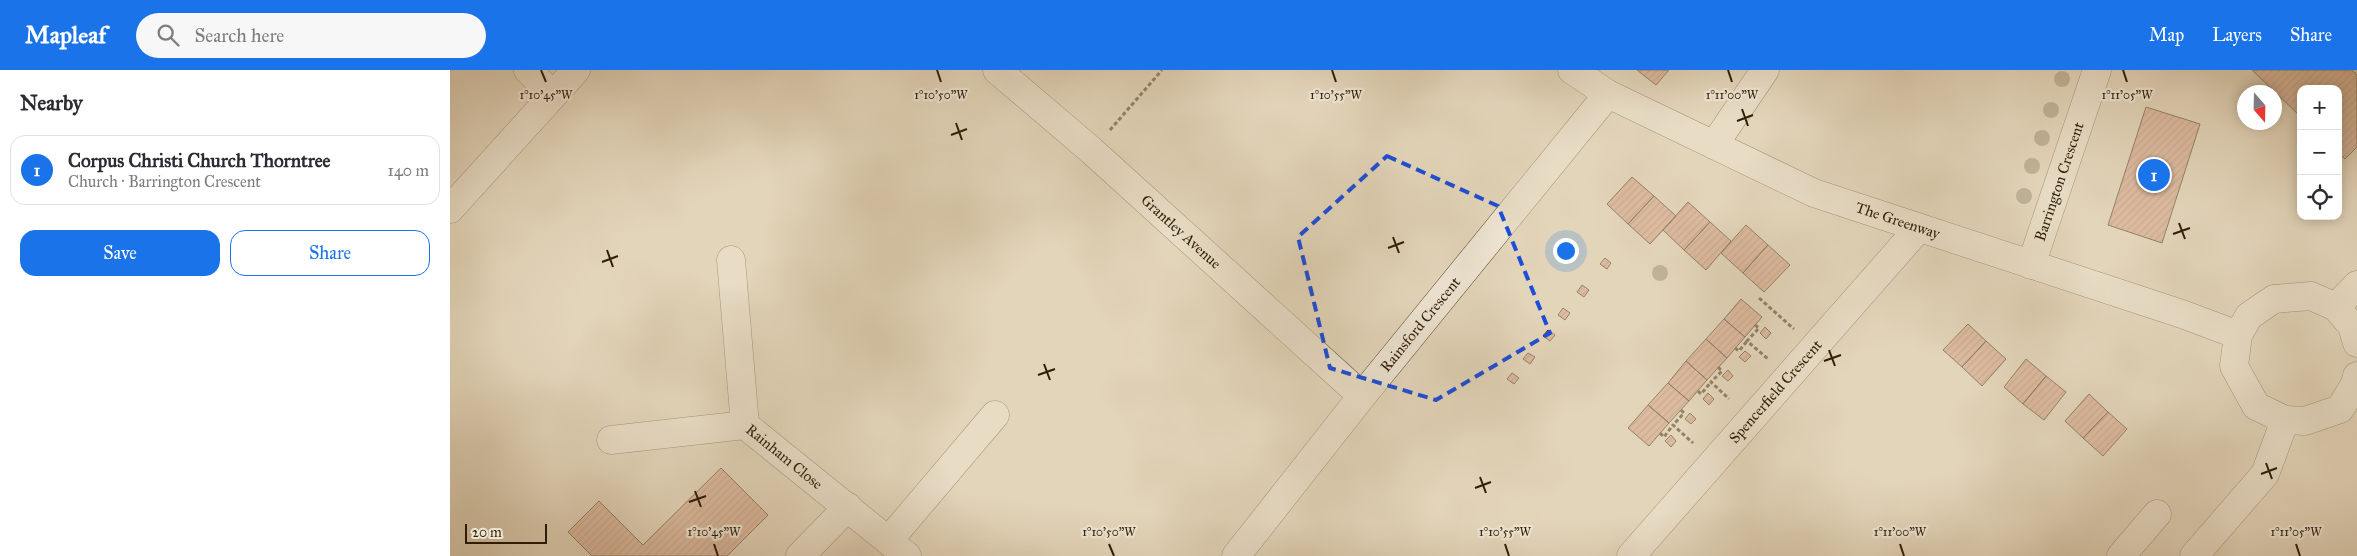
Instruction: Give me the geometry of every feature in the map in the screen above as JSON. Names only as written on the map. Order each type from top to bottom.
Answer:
[{"type":"street","points":[[528,70],[552,94]]},
{"type":"street","points":[[450,209],[552,94],[576,70]]},
{"type":"street","name":"Grantley Avenue","points":[[998,70],[1092,151],[1362,396]]},
{"type":"street","name":"The Greenway","points":[[1572,70],[1608,94],[1814,193],[2182,314],[2238,335]]},
{"type":"street","points":[[1714,145],[1765,70]]},
{"type":"street","name":"Barrington Crescent","points":[[2031,265],[2097,70]]},
{"type":"street","name":"Rainsford Crescent","points":[[1236,556],[1362,396],[1608,94]]},
{"type":"street","name":"Spencerfield Crescent","points":[[1631,556],[1919,228]]},
{"type":"street","name":"Rainham Close","points":[[731,260],[745,425],[898,548]]},
{"type":"street","points":[[2336,307],[2357,285]]},
{"type":"street","points":[[2357,343],[2352,326],[2336,307],[2311,296],[2274,299],[2249,316],[2238,335],[2234,366],[2256,406],[2285,420],[2305,421],[2349,416],[2357,376]]},
{"type":"street","points":[[898,548],[995,415]]},
{"type":"street","points":[[2194,556],[2265,474],[2285,420]]},
{"type":"street","points":[[611,440],[745,425]]},
{"type":"street","points":[[800,556],[848,507]]},
{"type":"street","points":[[2121,556],[2157,514]]},
{"type":"path","points":[[1092,151],[1162,70]]},
{"type":"path","points":[[1759,298],[1815,347]]},
{"type":"path","points":[[1736,348],[1739,351],[1759,328],[1755,325]]},
{"type":"path","points":[[1747,341],[1766,357]]},
{"type":"path","points":[[1698,391],[1701,394],[1722,371],[1718,367]]},
{"type":"path","points":[[1711,382],[1729,399]]},
{"type":"path","points":[[1660,433],[1664,436],[1684,413],[1681,410]]},
{"type":"path","points":[[1673,425],[1692,442]]},
{"type":"highlighted area","points":[[1387,156],[1498,206],[1550,333],[1436,400],[1330,368],[1298,237]]},
{"type":"building","points":[[1637,70],[1669,70],[1656,85]]},
{"type":"building","points":[[2252,70],[2352,70],[2357,75],[2357,147],[2345,159],[2342,156],[2342,85],[2297,85],[2297,113],[2282,99],[2282,85],[2268,85]]},
{"type":"building","points":[[2146,107],[2200,124],[2162,243],[2108,225]]},
{"type":"building","points":[[1632,177],[1654,196],[1628,224],[1607,204]]},
{"type":"building","points":[[1654,196],[1676,216],[1650,244],[1628,224]]},
{"type":"building","points":[[1688,202],[1710,222],[1684,250],[1663,230]]},
{"type":"building","points":[[1710,222],[1731,241],[1706,270],[1684,250]]},
{"type":"building","points":[[1746,225],[1768,245],[1743,273],[1721,253]]},
{"type":"building","points":[[1768,245],[1790,265],[1764,292],[1743,273]]},
{"type":"building","points":[[1605,258],[1611,263],[1607,269],[1600,264]]},
{"type":"building","points":[[1582,285],[1589,290],[1584,297],[1577,292]]},
{"type":"building","points":[[1741,299],[1762,317],[1745,337],[1724,319]]},
{"type":"building","points":[[1563,308],[1570,313],[1565,320],[1558,315]]},
{"type":"building","points":[[1724,319],[1745,337],[1727,358],[1706,339]]},
{"type":"building","points":[[1968,324],[1986,341],[1962,367],[1943,350]]},
{"type":"building","points":[[1765,327],[1771,333],[1766,339],[1760,333]]},
{"type":"building","points":[[1548,330],[1555,335],[1550,341],[1543,336]]},
{"type":"building","points":[[1706,339],[1727,358],[1707,380],[1686,361]]},
{"type":"building","points":[[1986,341],[2006,359],[1982,386],[1962,367]]},
{"type":"building","points":[[1745,351],[1751,356],[1745,362],[1739,357]]},
{"type":"building","points":[[1528,353],[1535,357],[1530,364],[1523,359]]},
{"type":"building","points":[[2026,359],[2046,376],[2023,404],[2004,387]]},
{"type":"building","points":[[1686,361],[1707,380],[1689,401],[1668,383]]},
{"type":"building","points":[[1728,370],[1733,376],[1728,381],[1722,376]]},
{"type":"building","points":[[1512,373],[1519,378],[1514,384],[1507,379]]},
{"type":"building","points":[[2046,376],[2066,392],[2044,420],[2023,404]]},
{"type":"building","points":[[1668,383],[1689,401],[1669,423],[1648,405]]},
{"type":"building","points":[[1708,393],[1714,399],[1709,405],[1703,399]]},
{"type":"building","points":[[2089,394],[2108,412],[2083,438],[2065,421]]},
{"type":"building","points":[[1648,405],[1669,423],[1649,446],[1628,428]]},
{"type":"building","points":[[2108,412],[2127,429],[2103,456],[2083,438]]},
{"type":"building","points":[[1690,413],[1696,419],[1691,424],[1685,419]]},
{"type":"building","points":[[1671,435],[1676,441],[1671,447],[1665,441]]},
{"type":"building","points":[[721,468],[768,515],[727,556],[592,556],[568,532],[599,501],[643,545]]},
{"type":"place","name":"Corpus Christi Church Thorntree","points":[[2154,175]]}]
